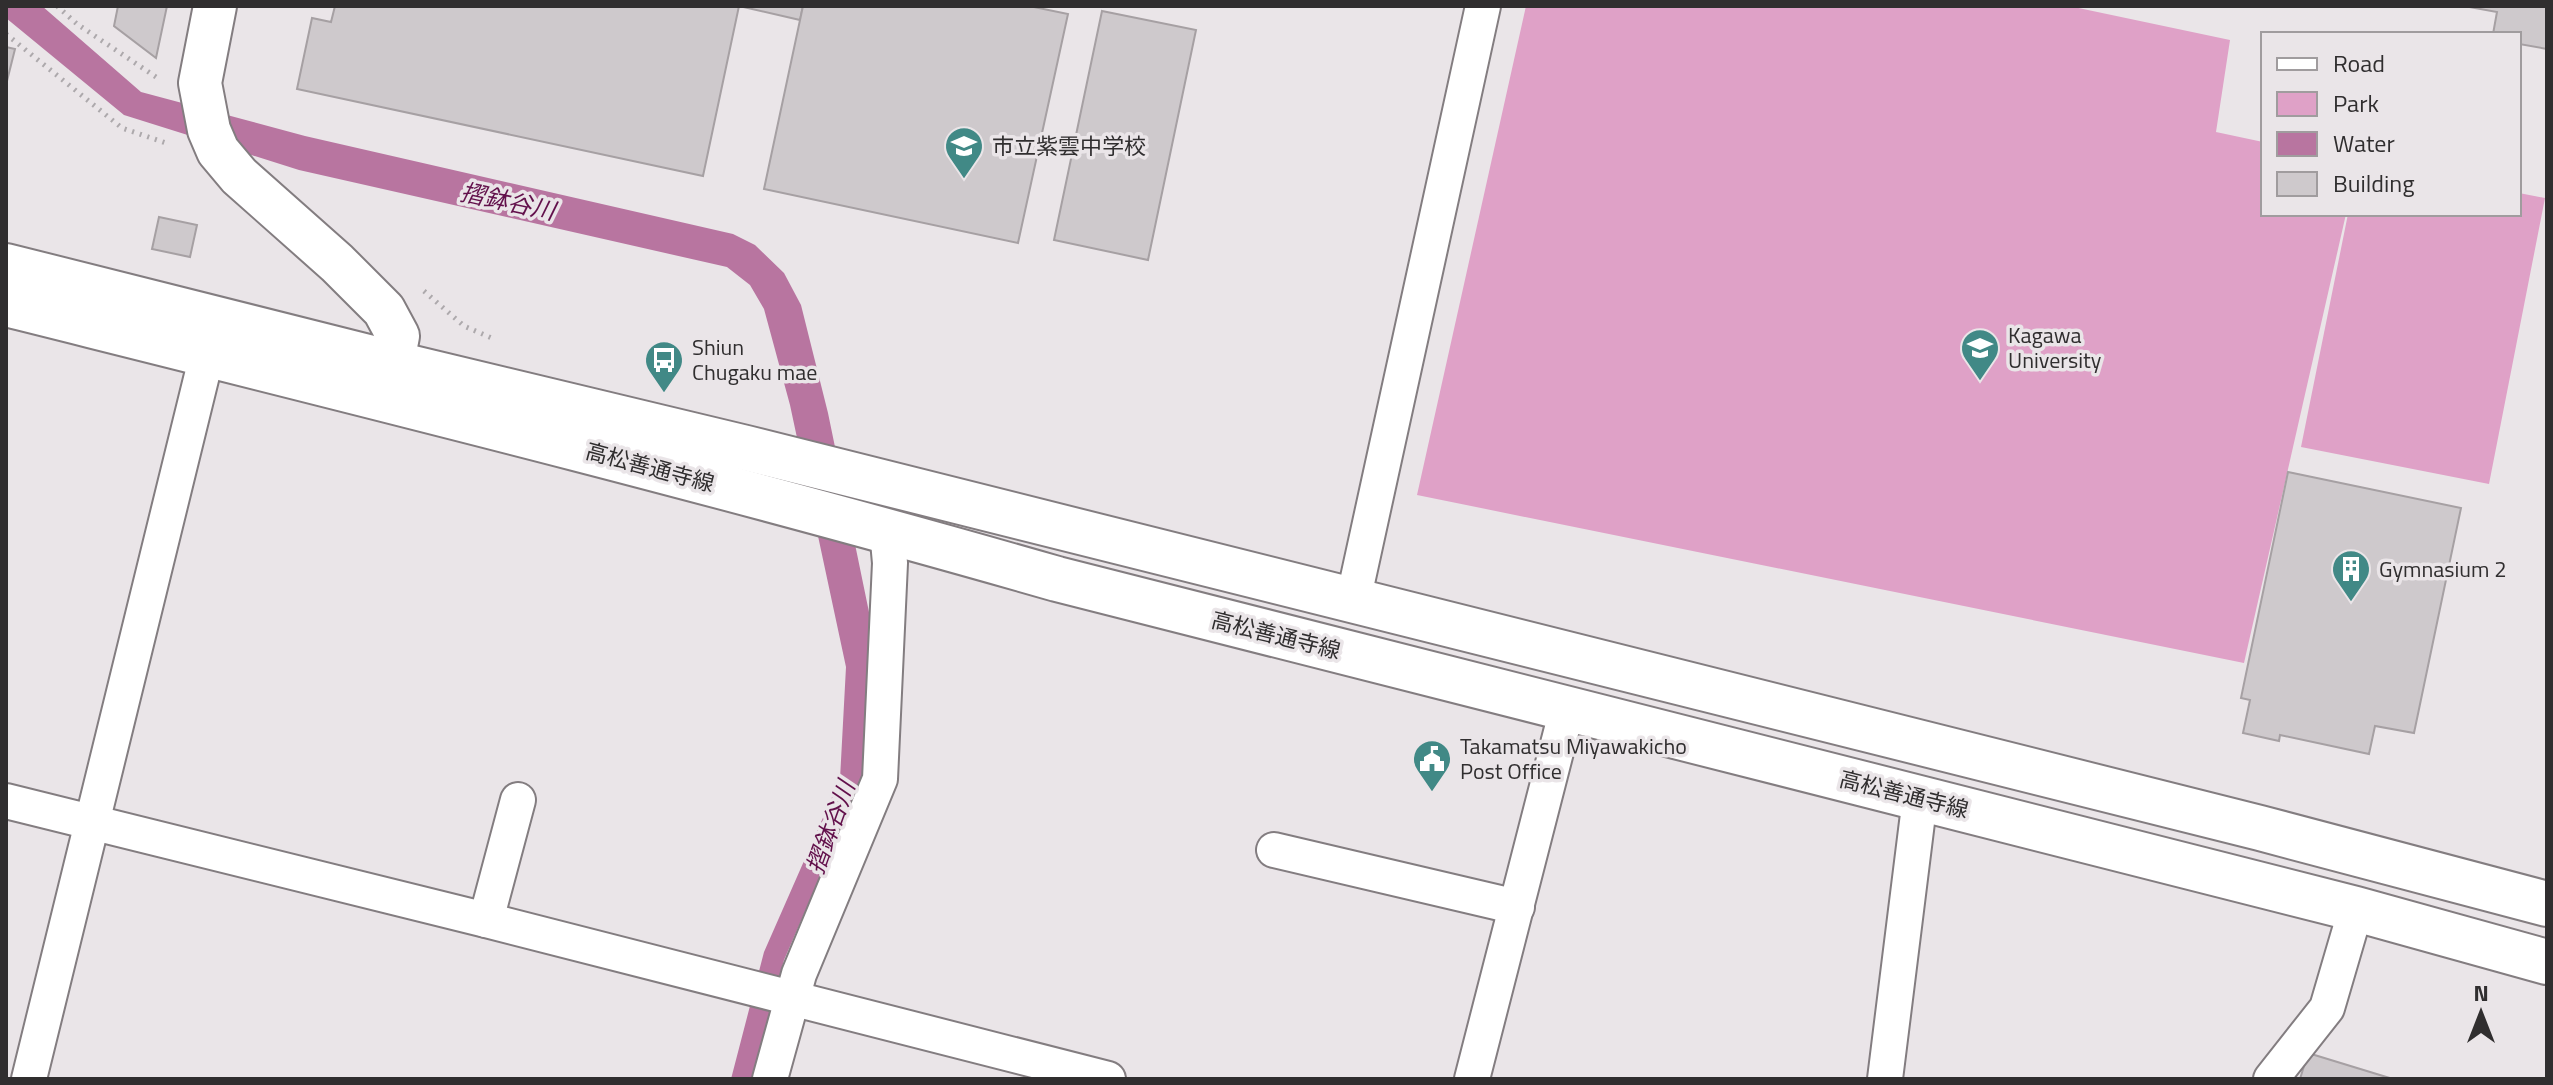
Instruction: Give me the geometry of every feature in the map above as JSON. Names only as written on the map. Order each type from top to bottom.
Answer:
[{"type":"main road","name":"高松善通寺線","points":[[6,266],[389,382],[520,432],[1057,579],[2356,909],[2547,962]]},
{"type":"main road","name":"高松善通寺線","points":[[6,304],[389,382],[746,448],[2260,828],[2547,904]]},
{"type":"street","points":[[215,6],[204,55],[202,94],[209,130],[218,151],[239,176],[337,263],[384,310],[398,336],[389,382]]},
{"type":"street","points":[[1353,601],[1483,6]]},
{"type":"street","points":[[29,1079],[202,375]]},
{"type":"street","points":[[770,1079],[774,994],[799,974],[880,779],[890,563],[887,530]]},
{"type":"street","points":[[1472,1079],[1567,709]]},
{"type":"street","points":[[1885,1079],[1920,798]]},
{"type":"street","points":[[486,920],[518,800]]},
{"type":"street","points":[[6,801],[1108,1079]]},
{"type":"street","points":[[1274,850],[1517,907]]},
{"type":"street","points":[[2271,1079],[2327,1008],[2356,909]]},
{"type":"path","points":[[57,6],[77,24],[161,80],[202,94]]},
{"type":"path","points":[[6,34],[122,128],[171,145]]},
{"type":"path","points":[[416,283],[464,326],[500,341]]},
{"type":"green space","name":"Kagawa University","points":[[1526,6],[2069,6],[2230,40],[2216,132],[2261,142],[2261,216],[2346,216],[2244,663],[1417,495]]},
{"type":"green space","points":[[2521,193],[2545,198],[2489,484],[2301,447],[2348,216],[2521,216]]},
{"type":"water","name":"摺鉢谷川","points":[[6,6],[42,6],[141,92],[305,136],[733,234],[755,245],[784,273],[801,305],[828,413],[870,617],[862,780],[784,960],[753,1079],[731,1079],[764,952],[840,779],[846,667],[790,405],[764,309],[750,285],[727,267],[299,170],[124,115],[6,18]]},
{"type":"building","points":[[118,6],[167,6],[156,58],[114,26]]},
{"type":"building","points":[[335,6],[739,6],[703,176],[297,89],[312,18],[331,22]]},
{"type":"building","points":[[739,6],[803,6],[800,20]]},
{"type":"building","points":[[803,6],[1029,6],[1068,14],[1018,243],[764,189]]},
{"type":"building","points":[[2464,6],[2547,6],[2547,49],[2521,44],[2521,32],[2493,32],[2497,12]]},
{"type":"building","points":[[1102,11],[1196,30],[1148,260],[1054,240]]},
{"type":"building","points":[[6,47],[15,49],[6,85]]},
{"type":"building","points":[[159,217],[197,225],[190,257],[152,249]]},
{"type":"building","name":"Gymnasium 2","points":[[2288,472],[2461,508],[2414,733],[2375,726],[2369,754],[2280,735],[2279,741],[2243,733],[2250,700],[2241,698]]},
{"type":"building","points":[[2308,1053],[2393,1079],[2300,1079]]},
{"type":"place","name":"市立紫雲中学校","points":[[964,180]]},
{"type":"place","name":"Kagawa University","points":[[1980,382]]},
{"type":"place","name":"Shiun Chugaku mae","points":[[664,394]]},
{"type":"place","name":"Gymnasium 2","points":[[2351,603]]},
{"type":"place","name":"Takamatsu Miyawakicho Post Office","points":[[1432,793]]}]
